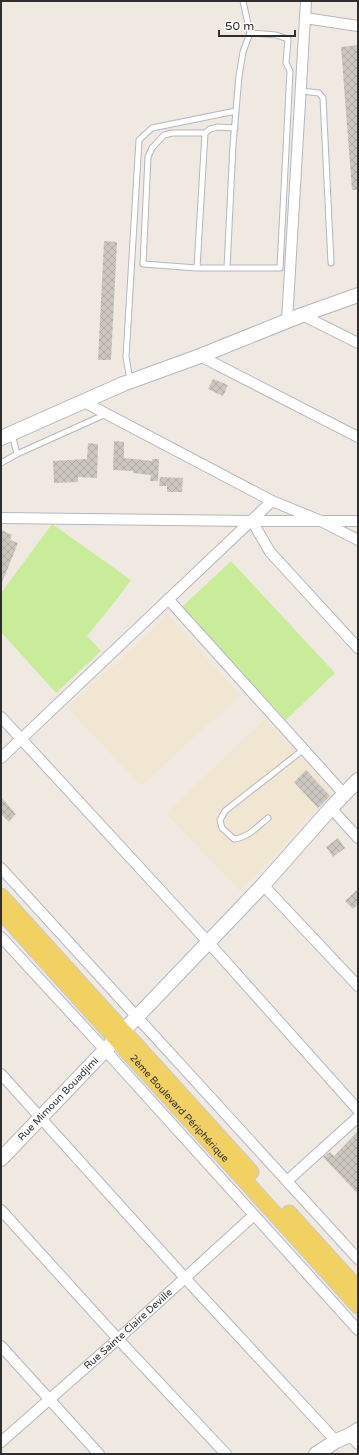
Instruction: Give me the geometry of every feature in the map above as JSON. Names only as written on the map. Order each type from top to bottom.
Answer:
[{"type":"main road","name":"2ème Boulevard Périphérique","points":[[1,896],[115,1040],[358,1289]]},
{"type":"main road","name":"2ème Boulevard Périphérique","points":[[1,911],[115,1040],[358,1306]]},
{"type":"street","points":[[287,321],[306,1]]},
{"type":"street","points":[[305,18],[358,26]]},
{"type":"street","points":[[6,436],[130,381],[200,356],[302,315],[358,295]]},
{"type":"street","points":[[302,315],[358,343]]},
{"type":"street","points":[[200,356],[358,437]]},
{"type":"street","points":[[84,402],[272,501],[321,521],[358,540]]},
{"type":"street","points":[[1,758],[168,599],[252,522],[272,501]]},
{"type":"street","points":[[1,518],[252,522],[358,521]]},
{"type":"street","points":[[252,522],[270,552],[358,648]]},
{"type":"street","points":[[168,599],[344,794]]},
{"type":"street","points":[[1,717],[208,942],[358,1110]]},
{"type":"street","name":"Rue Mimoun Bouadjimi","points":[[1,1159],[262,885],[358,780]]},
{"type":"street","points":[[331,808],[358,838]]},
{"type":"street","points":[[1,868],[138,1016],[358,1259]]},
{"type":"street","points":[[262,885],[358,986]]},
{"type":"street","points":[[1,937],[115,1040],[254,1214],[358,1330]]},
{"type":"street","points":[[1,1074],[185,1278],[336,1441]]},
{"type":"street","points":[[287,1182],[358,1117]]},
{"type":"street","points":[[1,1210],[118,1339],[226,1454]]},
{"type":"street","name":"Rue Sainte Claire Deville","points":[[1,1442],[118,1339],[254,1214]]},
{"type":"street","points":[[1,1346],[100,1454]]},
{"type":"street","points":[[316,1454],[336,1441],[355,1436]]},
{"type":"lane","points":[[227,268],[239,76],[243,52],[250,33],[243,1]]},
{"type":"lane","points":[[235,128],[217,127],[210,129],[205,133],[172,133],[164,135],[152,148],[148,157],[143,264],[198,268],[280,268],[290,71],[286,63],[288,39],[276,35],[250,33]]},
{"type":"lane","points":[[301,91],[319,93],[323,98],[331,263]]},
{"type":"lane","points":[[130,381],[126,357],[139,140],[152,128],[236,110]]},
{"type":"lane","points":[[198,268],[205,133]]},
{"type":"lane","points":[[1,463],[17,454],[106,414]]},
{"type":"lane","points":[[6,436],[17,454]]},
{"type":"lane","points":[[268,818],[246,835],[241,838],[234,839],[222,828],[220,820],[225,811],[304,749]]},
{"type":"shaded area","points":[[168,615],[240,695],[141,786],[68,708]]},
{"type":"shaded area","points":[[265,719],[333,793],[240,891],[166,813]]},
{"type":"green space","points":[[52,524],[131,580],[87,636],[101,651],[56,693],[1,632],[1,593]]},
{"type":"green space","points":[[231,561],[335,673],[286,720],[182,607]]},
{"type":"building","points":[[358,45],[358,190],[352,190],[341,47]]},
{"type":"building","points":[[104,241],[117,242],[111,360],[98,360]]},
{"type":"building","points":[[213,379],[228,385],[223,396],[208,389]]},
{"type":"building","points":[[114,441],[124,442],[124,458],[152,461],[152,459],[159,459],[158,481],[150,481],[151,475],[133,473],[133,471],[113,470]]},
{"type":"building","points":[[88,443],[98,444],[97,478],[78,477],[78,482],[54,483],[53,461],[87,459]]},
{"type":"building","points":[[160,477],[183,478],[182,492],[167,492],[167,486],[159,486]]},
{"type":"building","points":[[1,530],[12,535],[10,540],[18,543],[1,585]]},
{"type":"building","points":[[306,770],[330,796],[318,808],[294,782]]},
{"type":"building","points":[[1,797],[16,814],[9,822],[1,814]]},
{"type":"building","points":[[338,838],[345,848],[333,857],[326,847]]},
{"type":"building","points":[[358,889],[358,904],[353,909],[345,901]]},
{"type":"building","points":[[358,1131],[358,1194],[323,1157],[330,1152],[334,1156]]}]
